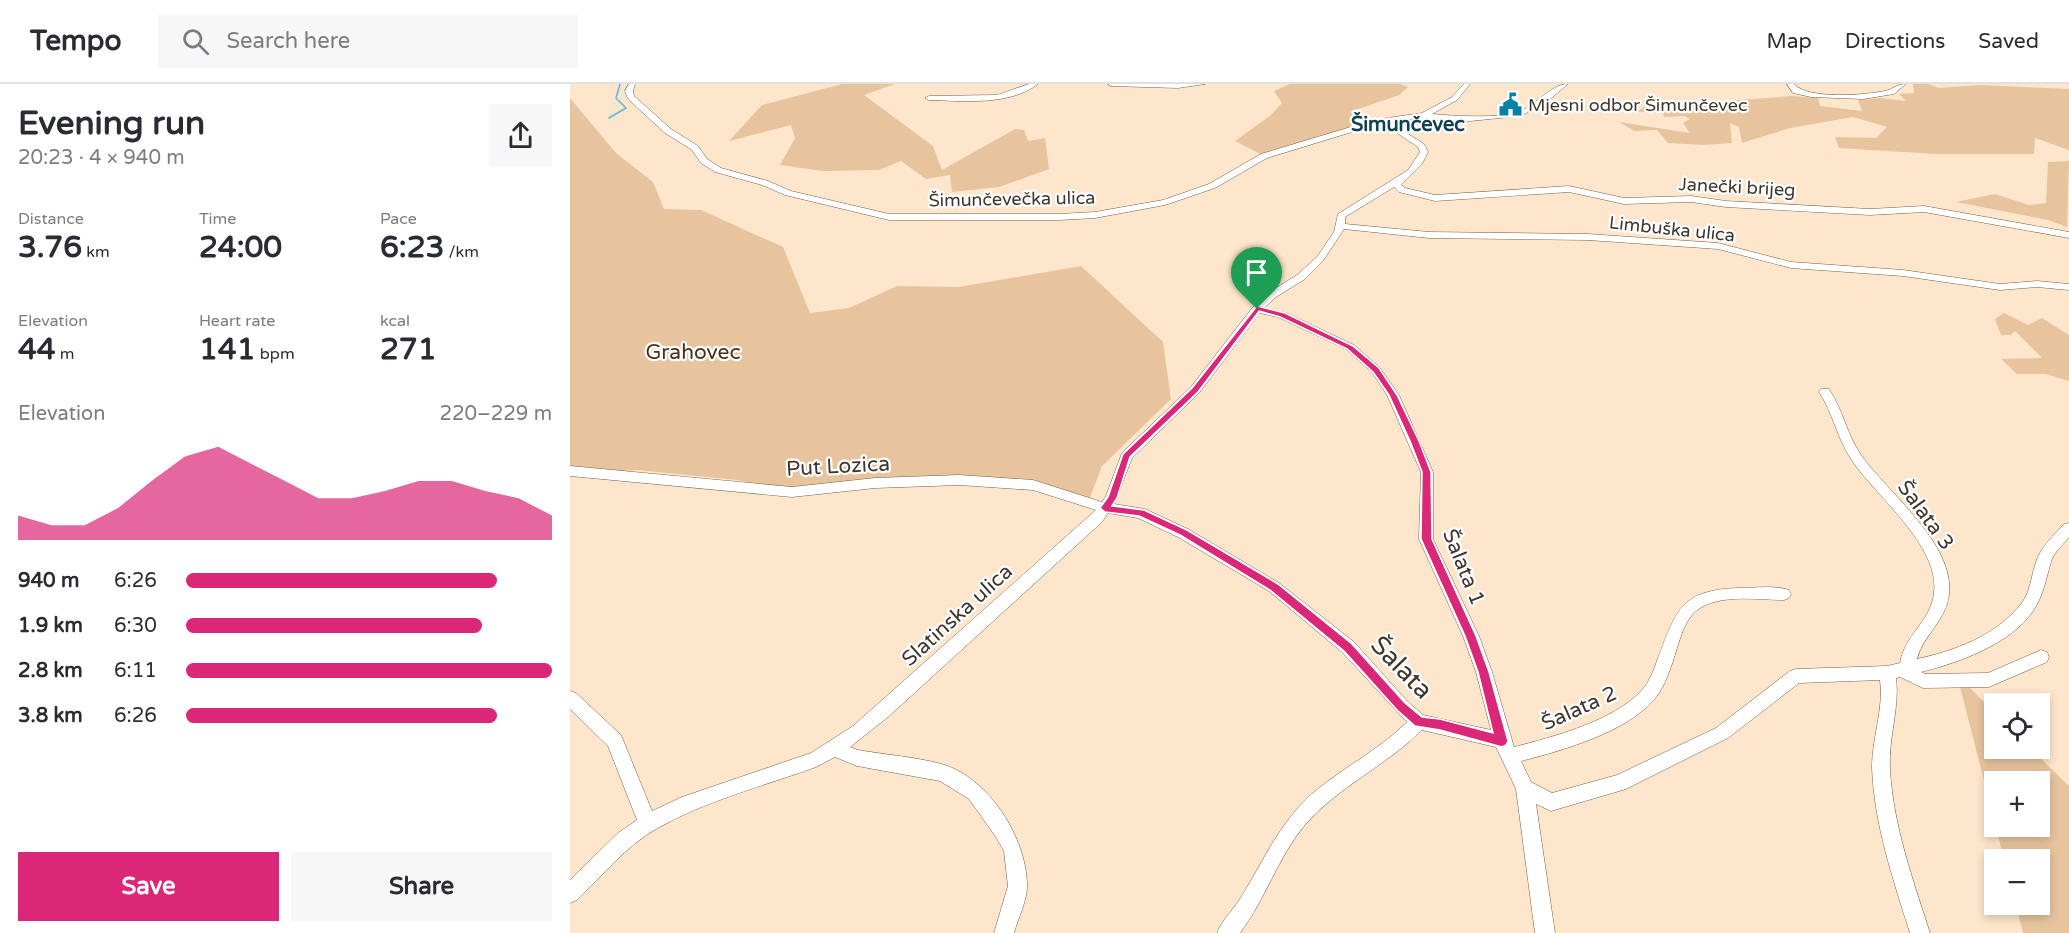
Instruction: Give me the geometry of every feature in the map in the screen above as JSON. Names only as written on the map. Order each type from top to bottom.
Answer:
[{"type":"street","name":"Šimunčevečka ulica","points":[[632,84],[629,91],[631,97],[668,131],[695,148],[705,161],[718,170],[765,183],[788,193],[889,217],[1059,217],[1095,215],[1125,210],[1165,202],[1212,186],[1264,156],[1377,122],[1424,115],[1470,119],[1520,114],[1565,84]]},
{"type":"street","points":[[929,98],[995,98],[1014,95],[1035,84]]},
{"type":"street","points":[[1111,84],[1178,86],[1202,84]]},
{"type":"street","name":"Šimunčevečka ulica","points":[[1424,115],[1460,94],[1467,84]]},
{"type":"street","points":[[1790,84],[1796,91],[1811,95],[1863,97],[1891,92],[1903,84]]},
{"type":"street","points":[[1105,508],[1112,498],[1126,456],[1195,390],[1257,309],[1272,295],[1301,277],[1320,259],[1341,226],[1341,216],[1379,191],[1400,185],[1423,158],[1424,152],[1421,146],[1401,133],[1400,130],[1407,120],[1406,117]]},
{"type":"street","name":"Janečki brijeg","points":[[1400,185],[1435,198],[1569,189],[1624,201],[1691,199],[1726,204],[1870,212],[1924,209],[2069,235]]},
{"type":"street","name":"Limbuška ulica","points":[[1341,226],[1429,236],[1588,237],[1718,246],[1791,265],[1903,273],[2000,287],[2037,284],[2069,287]]},
{"type":"street","name":"Šalata 1","points":[[1257,309],[1282,315],[1350,347],[1376,370],[1393,395],[1415,441],[1426,472],[1426,539],[1471,636],[1484,672],[1505,749]]},
{"type":"street","name":"Šalata 3","points":[[1825,392],[1840,417],[1850,447],[1856,457],[1915,530],[1933,556],[1941,574],[1942,594],[1937,611],[1912,650],[1908,661],[1899,670]]},
{"type":"street","name":"Put Lozica","points":[[570,471],[792,492],[875,483],[959,480],[1047,488],[1105,508]]},
{"type":"street","name":"Šalata","points":[[1105,508],[1140,513],[1151,518],[1183,533],[1274,587],[1348,647],[1401,706],[1419,722],[1440,725],[1505,749]]},
{"type":"street","name":"Slatinska ulica","points":[[570,894],[625,840],[648,823],[682,806],[816,759],[859,731],[1043,568],[1105,508]]},
{"type":"street","points":[[1525,788],[1551,802],[1620,783],[1722,733],[1796,676],[1899,670],[1965,652],[2000,633],[2027,608],[2040,580],[2046,555],[2069,528]]},
{"type":"street","name":"Šalata 2","points":[[1505,749],[1532,751],[1616,719],[1642,701],[1658,679],[1680,622],[1688,609],[1700,600],[1714,596],[1784,594]]},
{"type":"street","points":[[1899,670],[1923,681],[1989,680],[2041,657]]},
{"type":"street","points":[[1899,670],[1883,738],[1881,780],[1901,867],[1920,933]]},
{"type":"street","points":[[570,698],[615,741],[648,823]]},
{"type":"street","points":[[1227,933],[1248,904],[1287,836],[1303,814],[1315,802],[1392,748],[1419,722]]},
{"type":"street","points":[[834,748],[857,758],[943,772],[975,793],[1003,830],[1013,849],[1018,886],[1004,933]]},
{"type":"street","points":[[1505,749],[1525,788],[1545,933]]},
{"type":"green space","points":[[842,84],[895,84],[864,95],[933,146],[942,170],[1015,129],[1024,130],[1028,141],[1045,138],[1049,169],[999,187],[952,192],[950,175],[926,179],[901,161],[879,170],[823,171],[780,165],[795,138],[791,125],[729,141],[762,105]]},
{"type":"green space","points":[[1290,84],[1400,84],[1408,87],[1399,95],[1350,112],[1368,122],[1264,156],[1235,141],[1271,115],[1282,103],[1274,91]]},
{"type":"green space","points":[[1913,84],[1928,84],[1939,88],[1981,85],[2069,89],[2069,150],[2035,138],[2034,154],[1935,154],[1839,148],[1835,137],[1876,138],[1887,127],[1853,117],[1790,128],[1742,143],[1739,127],[1730,123],[1732,143],[1703,145],[1668,143],[1657,130],[1634,131],[1619,122],[1690,133],[1683,123],[1690,119],[1684,116],[1664,117],[1663,113],[1628,111],[1625,107],[1640,110],[1649,103],[1671,103],[1681,110],[1704,103],[1728,106],[1729,101],[1791,96],[1818,98],[1820,106],[1862,111],[1858,100],[1881,98],[1906,101],[1899,94],[1914,93]]},
{"type":"green space","name":"Grahovec","points":[[570,98],[616,153],[653,182],[664,209],[701,210],[783,247],[810,313],[849,308],[897,286],[959,287],[1081,266],[1163,342],[1171,399],[1102,466],[1089,500],[1039,482],[777,489],[737,480],[637,470],[611,472],[570,466]]},
{"type":"green space","points":[[2069,161],[2067,227],[2048,220],[1956,202],[1995,194],[2029,205],[2046,203],[2048,162]]},
{"type":"green space","points":[[2004,313],[2028,325],[2042,318],[2069,335],[2069,381],[2046,374],[2017,374],[2001,359],[2042,358],[2015,331],[2011,335],[2001,335],[1995,319]]},
{"type":"green space","points":[[1957,675],[1984,702],[1984,759],[2041,759],[2069,786],[2069,933],[2023,933],[2018,915],[2050,915],[2050,849],[2002,849],[1998,837],[2050,837],[2050,771],[1984,771],[1984,781]]},
{"type":"waterway","points":[[609,118],[626,108],[616,98],[620,84]]},
{"type":"place","name":"Mjesni odbor Šimunčevec","points":[[1510,105]]},
{"type":"district","name":"Šimunčevec","points":[[1408,124]]},
{"type":"route","points":[[1257,309],[1282,315],[1350,347],[1376,370],[1393,395],[1415,441],[1426,472],[1426,539],[1471,636],[1484,672],[1497,732],[1502,741],[1419,722],[1401,706],[1348,647],[1274,587],[1183,533],[1140,513],[1105,508],[1112,498],[1126,456],[1195,390],[1257,309]]}]
